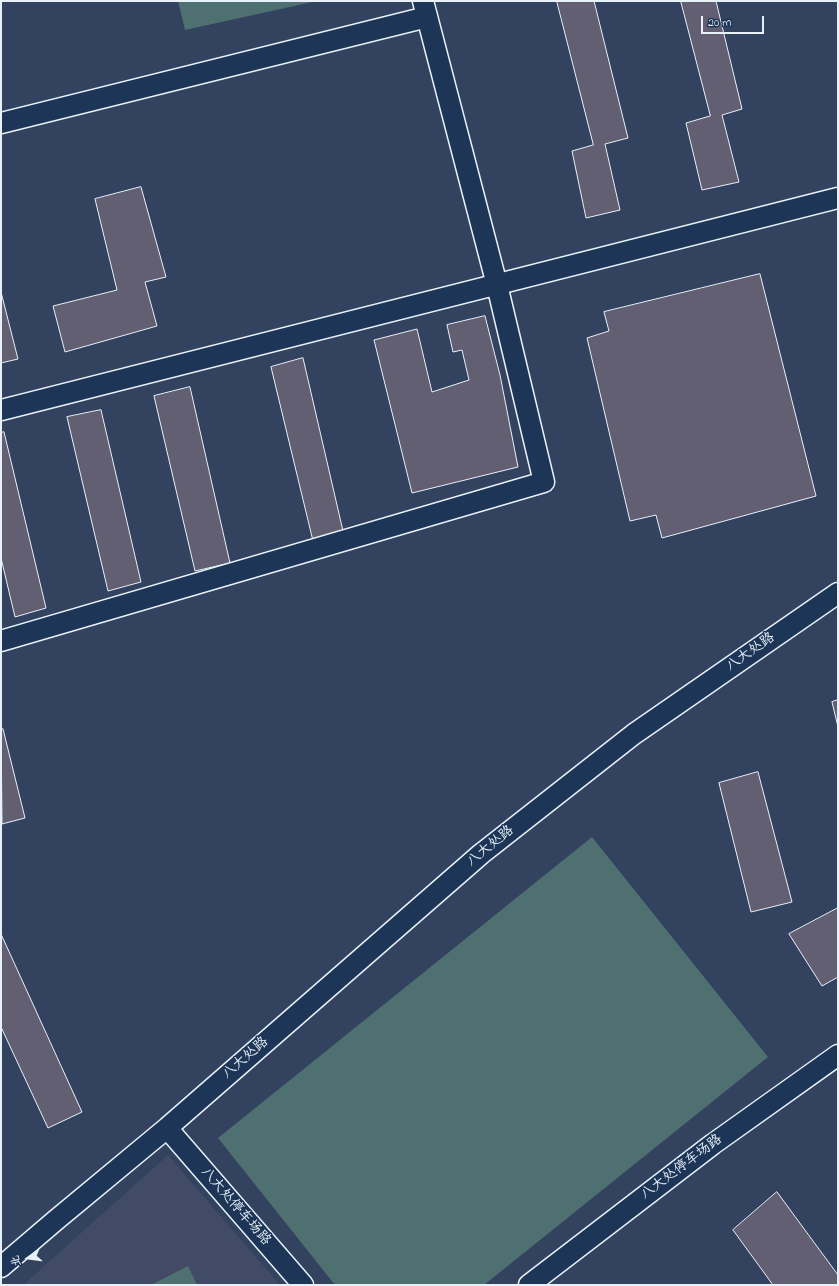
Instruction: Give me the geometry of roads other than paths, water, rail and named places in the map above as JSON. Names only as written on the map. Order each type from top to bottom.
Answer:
[{"type":"street","points":[[1,123],[425,9],[497,285],[544,482],[1,641]]},
{"type":"street","points":[[1,410],[838,198]]},
{"type":"street","name":"八大处路","points":[[1,1268],[56,1220],[167,1128],[481,854],[634,734],[838,593]]},
{"type":"street","name":"八大处停车场路","points":[[529,1285],[713,1144],[838,1055]]},
{"type":"street","name":"八大处停车场路","points":[[167,1128],[303,1285]]}]
